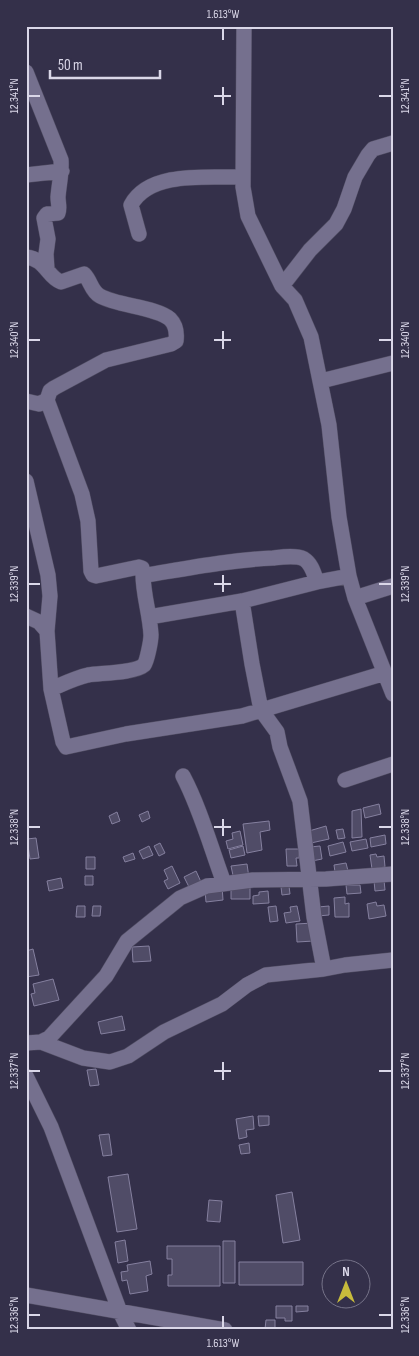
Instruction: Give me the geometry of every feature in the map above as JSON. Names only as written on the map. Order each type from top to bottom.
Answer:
[{"type":"street","points":[[244,26],[243,177],[248,216],[282,286],[295,300],[311,337],[332,444],[339,517],[349,576],[355,598],[393,694]]},
{"type":"street","points":[[26,72],[61,160],[62,171],[58,198],[59,211],[58,213],[47,214],[44,218],[48,239],[47,269]]},
{"type":"street","points":[[282,286],[310,250],[336,224],[344,209],[355,178],[368,155],[373,149],[393,143]]},
{"type":"street","points":[[26,175],[62,171]]},
{"type":"street","points":[[139,234],[131,205],[135,198],[148,186],[178,178],[243,177]]},
{"type":"street","points":[[26,257],[34,258],[56,280],[61,282],[84,274],[88,278],[92,289],[98,295],[170,319],[175,327],[176,336],[176,341],[171,344],[106,360],[50,391],[47,400],[84,502],[88,521],[91,571],[96,576],[142,568],[143,590],[150,617],[151,638],[146,663],[142,666],[112,673],[89,675],[52,689]]},
{"type":"street","points":[[321,381],[393,363]]},
{"type":"street","points":[[26,401],[38,404],[47,400]]},
{"type":"street","points":[[26,480],[48,575],[50,596],[47,631],[52,689],[63,742],[66,747],[126,734],[242,716],[385,673]]},
{"type":"street","points":[[143,574],[147,575],[221,562],[287,557],[303,558],[307,561],[312,567],[316,582]]},
{"type":"street","points":[[150,617],[242,601],[316,582],[349,576]]},
{"type":"street","points":[[355,598],[393,586]]},
{"type":"street","points":[[242,601],[261,710],[277,732],[280,747],[300,801],[314,916],[324,969]]},
{"type":"street","points":[[26,616],[38,622],[47,631]]},
{"type":"street","points":[[345,780],[393,764]]},
{"type":"street","points":[[183,776],[194,797],[224,883]]},
{"type":"street","points":[[34,1042],[49,1038],[106,976],[127,941],[180,898],[207,886],[224,883],[253,880],[309,880],[393,874]]},
{"type":"street","points":[[34,1042],[83,1058],[110,1062],[128,1056],[164,1032],[222,1004],[246,985],[266,975],[324,969],[345,964],[393,960]]},
{"type":"street","points":[[26,1076],[51,1127],[120,1312],[129,1330]]},
{"type":"street","points":[[26,1295],[225,1330]]},
{"type":"building","points":[[379,804],[381,814],[365,818],[363,808]]},
{"type":"building","points":[[361,809],[362,837],[352,838],[352,811]]},
{"type":"building","points":[[148,811],[150,818],[142,822],[139,815]]},
{"type":"building","points":[[117,812],[120,821],[112,824],[109,816]]},
{"type":"building","points":[[269,821],[270,830],[260,832],[262,850],[247,853],[243,824]]},
{"type":"building","points":[[326,826],[329,839],[311,843],[309,831]]},
{"type":"building","points":[[343,829],[345,838],[338,839],[336,830]]},
{"type":"building","points":[[240,831],[243,845],[228,849],[226,841],[233,839],[232,833]]},
{"type":"building","points":[[385,835],[386,844],[371,847],[370,838]]},
{"type":"building","points":[[36,838],[39,858],[30,859],[27,839]]},
{"type":"building","points":[[366,839],[368,848],[352,851],[350,842]]},
{"type":"building","points":[[343,842],[346,852],[330,856],[328,846]]},
{"type":"building","points":[[160,843],[165,853],[159,856],[154,846]]},
{"type":"building","points":[[149,846],[153,855],[143,859],[139,851]]},
{"type":"building","points":[[243,846],[245,855],[231,858],[229,850]]},
{"type":"building","points":[[320,846],[322,859],[312,861],[310,847]]},
{"type":"building","points":[[286,849],[299,849],[299,858],[296,858],[297,866],[287,866]]},
{"type":"building","points":[[133,853],[135,859],[125,862],[123,857]]},
{"type":"building","points":[[376,854],[377,857],[384,856],[385,867],[372,869],[370,855]]},
{"type":"building","points":[[86,857],[95,857],[95,869],[86,869]]},
{"type":"building","points":[[346,863],[348,871],[335,872],[334,865]]},
{"type":"building","points":[[247,864],[249,878],[234,880],[231,866]]},
{"type":"building","points":[[172,866],[180,883],[168,889],[164,881],[168,879],[164,870]]},
{"type":"building","points":[[196,871],[201,882],[189,887],[184,877]]},
{"type":"building","points":[[85,876],[93,876],[93,885],[85,885]]},
{"type":"building","points":[[61,878],[63,888],[49,891],[47,881]]},
{"type":"building","points":[[384,880],[385,890],[375,891],[374,881]]},
{"type":"building","points":[[346,885],[360,885],[361,893],[347,894]]},
{"type":"building","points":[[222,886],[223,900],[206,902],[205,890]]},
{"type":"building","points":[[289,886],[290,894],[282,895],[281,887]]},
{"type":"building","points":[[250,887],[250,899],[231,899],[231,888]]},
{"type":"building","points":[[268,891],[269,903],[253,904],[253,896],[259,895],[259,892]]},
{"type":"building","points":[[345,897],[345,904],[349,903],[349,917],[335,917],[334,898]]},
{"type":"building","points":[[376,902],[377,906],[384,905],[386,916],[369,919],[367,904]]},
{"type":"building","points":[[77,906],[85,906],[85,917],[76,917]]},
{"type":"building","points":[[93,906],[101,906],[100,916],[92,916]]},
{"type":"building","points":[[276,906],[278,921],[270,922],[268,907]]},
{"type":"building","points":[[297,906],[300,921],[286,923],[284,913],[291,912],[290,907]]},
{"type":"building","points":[[329,906],[329,915],[318,916],[318,907]]},
{"type":"building","points":[[313,923],[314,941],[297,942],[296,924]]},
{"type":"building","points":[[149,946],[151,961],[133,962],[132,947]]},
{"type":"building","points":[[33,949],[39,975],[26,977],[26,951]]},
{"type":"building","points":[[53,979],[59,1000],[34,1006],[31,994],[35,993],[33,984]]},
{"type":"building","points":[[122,1016],[125,1030],[101,1034],[98,1022]]},
{"type":"building","points":[[96,1069],[99,1085],[90,1086],[87,1070]]},
{"type":"building","points":[[253,1116],[254,1129],[246,1130],[247,1137],[239,1139],[236,1119]]},
{"type":"building","points":[[258,1116],[269,1116],[269,1125],[259,1126]]},
{"type":"building","points":[[109,1134],[112,1155],[103,1156],[99,1135]]},
{"type":"building","points":[[249,1143],[250,1153],[241,1154],[239,1145]]},
{"type":"building","points":[[128,1174],[137,1229],[117,1232],[108,1177]]},
{"type":"building","points":[[292,1192],[300,1240],[283,1243],[276,1195]]},
{"type":"building","points":[[209,1200],[222,1201],[220,1222],[207,1221]]},
{"type":"building","points":[[125,1240],[128,1261],[118,1263],[115,1242]]},
{"type":"building","points":[[223,1241],[235,1241],[235,1283],[223,1283]]},
{"type":"building","points":[[167,1246],[220,1246],[220,1286],[168,1286],[168,1275],[172,1275],[172,1259],[167,1259]]},
{"type":"building","points":[[150,1261],[152,1274],[146,1276],[148,1291],[130,1294],[127,1280],[122,1281],[121,1272],[128,1271],[127,1265]]},
{"type":"building","points":[[239,1262],[303,1262],[303,1285],[239,1285]]},
{"type":"building","points":[[276,1306],[292,1306],[292,1321],[285,1321],[285,1318],[276,1318]]},
{"type":"building","points":[[296,1306],[308,1306],[308,1311],[296,1312]]},
{"type":"building","points":[[266,1320],[275,1320],[275,1329],[265,1329]]}]
